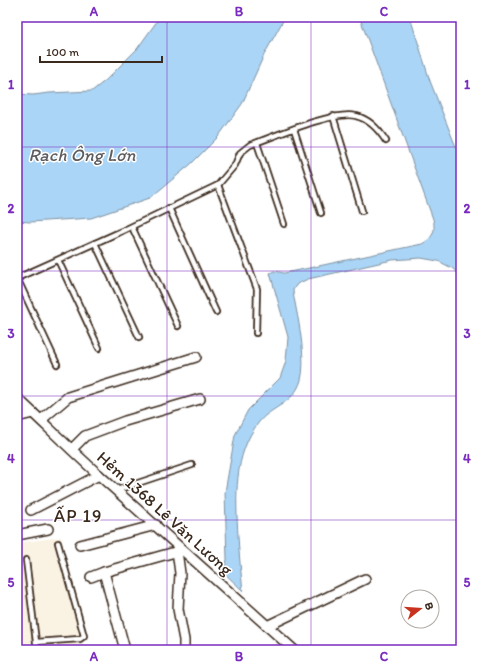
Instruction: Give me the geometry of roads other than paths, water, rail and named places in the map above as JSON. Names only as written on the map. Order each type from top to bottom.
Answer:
[{"type":"street","points":[[41,420],[68,397],[196,357]]},
{"type":"street","name":"Hẻm 1368 Lê Văn Lương","points":[[17,398],[99,475],[156,525],[180,550],[294,650]]},
{"type":"street","points":[[72,449],[85,436],[125,421],[200,400]]},
{"type":"street","points":[[17,418],[33,413]]},
{"type":"street","points":[[31,510],[99,475]]},
{"type":"street","points":[[80,545],[156,525]]},
{"type":"street","points":[[17,535],[48,529]]},
{"type":"street","points":[[91,577],[180,550],[178,609],[184,640],[182,650]]},
{"type":"street","points":[[104,572],[125,650]]},
{"type":"street","points":[[267,626],[365,579]]},
{"type":"lane","points":[[57,364],[17,278],[132,227],[218,185],[235,165],[240,153],[250,145],[333,116],[343,114],[356,116],[368,122],[378,129],[386,141]]},
{"type":"lane","points":[[333,116],[362,211]]},
{"type":"lane","points":[[294,129],[321,213]]},
{"type":"lane","points":[[257,143],[284,224]]},
{"type":"lane","points":[[218,185],[257,289],[256,333]]},
{"type":"lane","points":[[169,208],[216,312]]},
{"type":"lane","points":[[132,227],[178,326]]},
{"type":"lane","points":[[95,243],[139,337]]},
{"type":"lane","points":[[58,260],[99,348]]},
{"type":"lane","points":[[117,490],[192,465]]},
{"type":"lane","points":[[36,642],[80,639],[84,636],[58,543]]},
{"type":"lane","points":[[26,560],[37,650]]},
{"type":"water","name":"Rạch Ông Lớn","points":[[160,17],[285,17],[264,55],[242,104],[218,137],[191,164],[150,198],[91,218],[30,222],[17,221],[17,94],[33,95],[92,91],[106,80],[137,49]]},
{"type":"water","points":[[362,17],[410,17],[430,81],[454,142],[461,152],[461,276],[452,268],[438,261],[421,258],[392,260],[308,279],[297,284],[293,292],[302,344],[303,364],[301,380],[298,388],[288,400],[270,412],[259,422],[244,448],[240,463],[237,507],[243,591],[220,569],[225,567],[227,560],[225,492],[235,435],[248,410],[280,378],[286,361],[288,337],[270,273],[274,271],[284,273],[295,271],[422,244],[431,237],[434,231],[433,219],[361,21]]},
{"type":"district","name":"ẤP 19","points":[[78,516]]}]
